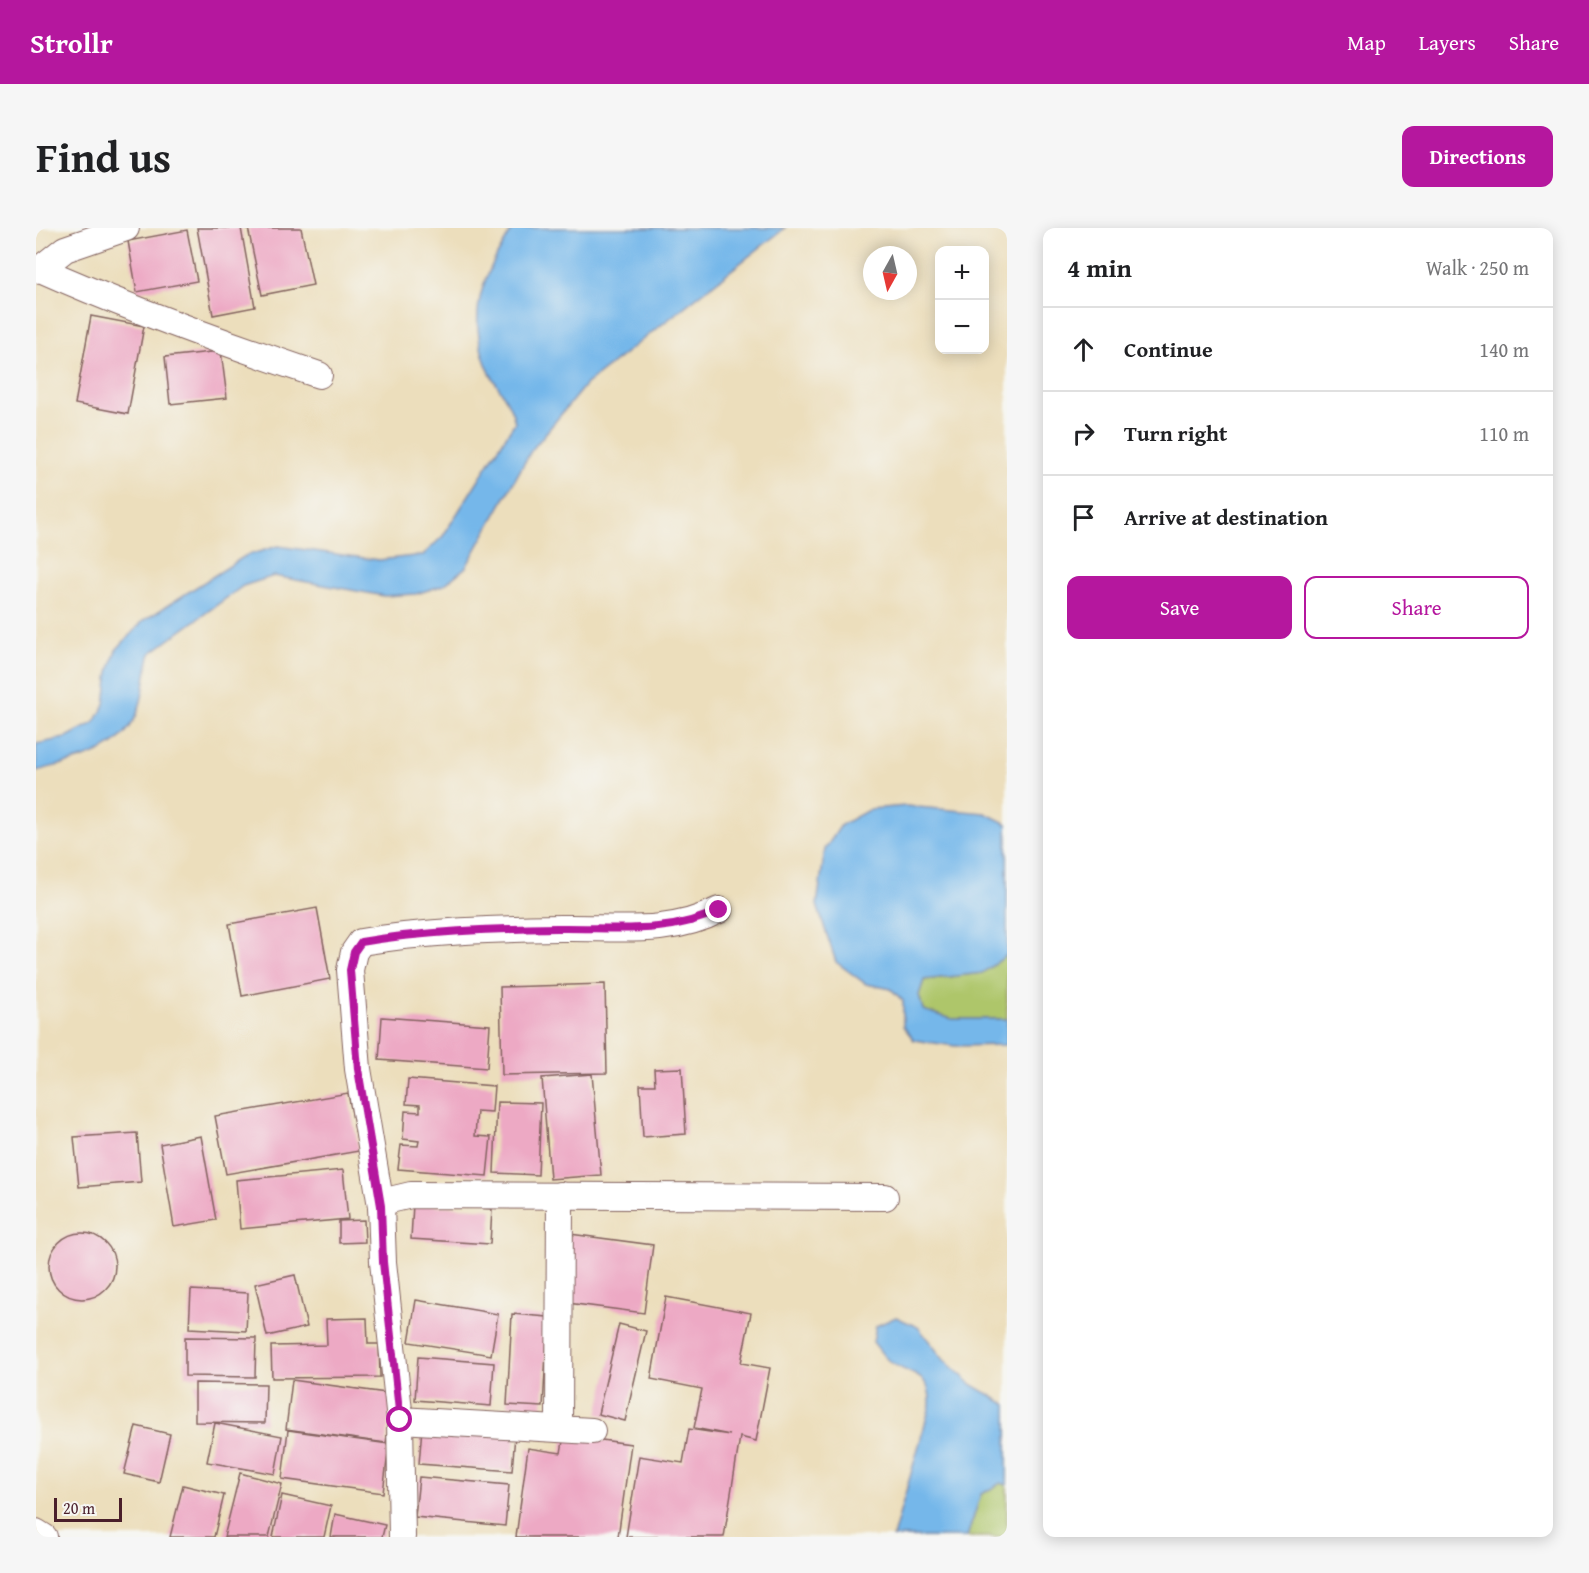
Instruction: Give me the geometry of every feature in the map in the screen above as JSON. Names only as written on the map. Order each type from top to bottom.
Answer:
[{"type":"street","points":[[126,228],[65,249],[38,270],[121,305],[319,375]]},
{"type":"street","points":[[402,1537],[400,1420],[383,1262],[381,1206],[358,1069],[350,970],[354,952],[361,942],[393,937],[549,928],[643,930],[673,927],[697,921],[719,910]]},
{"type":"street","points":[[381,1206],[390,1200],[411,1195],[885,1197]]},
{"type":"street","points":[[559,1429],[560,1195]]},
{"type":"street","points":[[400,1420],[592,1431]]},
{"type":"street","points":[[36,1532],[44,1537]]},
{"type":"green space","points":[[1007,955],[1007,1019],[952,1019],[923,1010],[919,995],[924,980],[982,973]]},
{"type":"green space","points":[[1001,1483],[1007,1485],[1007,1537],[967,1537],[981,1494]]},
{"type":"water","points":[[513,228],[785,228],[586,384],[531,451],[466,567],[444,585],[416,594],[384,596],[274,576],[243,586],[151,653],[139,708],[123,736],[97,753],[36,771],[36,744],[65,738],[95,722],[105,704],[109,672],[116,650],[143,621],[245,556],[278,546],[379,560],[423,555],[443,536],[515,422],[509,405],[488,369],[480,342],[478,324],[478,307],[487,276]]},
{"type":"water","points":[[906,806],[985,813],[1007,824],[1007,955],[982,973],[924,980],[919,995],[923,1010],[952,1019],[1007,1019],[1007,1045],[955,1046],[914,1040],[903,1026],[903,1001],[891,989],[866,984],[836,962],[817,905],[825,849],[841,825],[870,809]]},
{"type":"water","points":[[896,1317],[918,1327],[944,1360],[971,1384],[1007,1405],[1007,1485],[1001,1483],[981,1494],[967,1537],[893,1537],[930,1406],[930,1395],[923,1381],[889,1361],[873,1342],[876,1326]]},
{"type":"building","points":[[197,228],[241,228],[255,307],[213,315]]},
{"type":"building","points":[[248,228],[301,228],[313,285],[262,295]]},
{"type":"building","points":[[187,230],[197,281],[137,292],[128,241]]},
{"type":"building","points":[[91,316],[144,326],[128,414],[75,404]]},
{"type":"building","points":[[221,351],[227,398],[170,404],[165,357]]},
{"type":"building","points":[[317,908],[330,979],[242,996],[229,924]]},
{"type":"building","points":[[605,984],[607,1073],[502,1075],[500,987]]},
{"type":"building","points":[[382,1017],[490,1025],[487,1068],[379,1060]]},
{"type":"building","points":[[682,1068],[686,1134],[643,1137],[640,1085],[655,1085],[654,1069]]},
{"type":"building","points":[[592,1074],[601,1175],[550,1179],[542,1078]]},
{"type":"building","points":[[408,1079],[494,1086],[492,1112],[477,1111],[475,1136],[491,1137],[487,1176],[398,1169],[401,1145],[418,1146],[419,1141],[403,1139],[405,1111],[420,1112],[420,1105],[406,1104]]},
{"type":"building","points":[[348,1093],[359,1151],[226,1174],[215,1116]]},
{"type":"building","points":[[497,1102],[541,1103],[538,1175],[494,1173]]},
{"type":"building","points":[[137,1133],[141,1182],[79,1187],[74,1137]]},
{"type":"building","points":[[201,1136],[216,1220],[174,1227],[160,1144]]},
{"type":"building","points":[[343,1170],[348,1219],[240,1229],[236,1180]]},
{"type":"building","points":[[413,1204],[492,1209],[490,1244],[411,1239]]},
{"type":"building","points":[[364,1220],[365,1242],[339,1243],[339,1221]]},
{"type":"building","points":[[75,1233],[89,1233],[101,1238],[110,1247],[115,1266],[113,1279],[106,1290],[89,1299],[75,1299],[63,1294],[54,1285],[49,1273],[49,1259],[54,1247],[63,1238]]},
{"type":"building","points":[[570,1234],[653,1245],[644,1313],[560,1302]]},
{"type":"building","points":[[295,1275],[307,1327],[267,1336],[255,1284]]},
{"type":"building","points":[[191,1290],[248,1293],[246,1331],[189,1328]]},
{"type":"building","points":[[666,1297],[751,1313],[741,1363],[770,1368],[756,1441],[740,1437],[724,1537],[626,1537],[639,1456],[683,1463],[689,1429],[730,1435],[694,1428],[702,1389],[651,1379]]},
{"type":"building","points":[[416,1300],[498,1314],[491,1355],[409,1342]]},
{"type":"building","points":[[512,1314],[548,1317],[543,1407],[507,1405]]},
{"type":"building","points":[[367,1318],[368,1344],[379,1344],[380,1377],[272,1378],[271,1346],[327,1345],[326,1319]]},
{"type":"building","points":[[619,1324],[646,1331],[625,1421],[598,1414]]},
{"type":"building","points":[[185,1337],[256,1338],[255,1377],[185,1376]]},
{"type":"building","points":[[418,1357],[494,1363],[491,1406],[415,1400]]},
{"type":"building","points":[[292,1380],[393,1394],[386,1443],[286,1429]]},
{"type":"building","points":[[195,1383],[266,1384],[265,1423],[195,1422]]},
{"type":"building","points":[[215,1423],[282,1436],[275,1474],[207,1462]]},
{"type":"building","points":[[136,1426],[170,1434],[159,1482],[124,1474]]},
{"type":"building","points":[[422,1428],[515,1435],[512,1471],[419,1464]]},
{"type":"building","points":[[288,1430],[389,1444],[383,1493],[282,1479]]},
{"type":"building","points":[[564,1435],[631,1444],[618,1537],[516,1537],[528,1448],[561,1453]]},
{"type":"building","points":[[240,1473],[282,1484],[269,1537],[224,1537]]},
{"type":"building","points":[[419,1477],[509,1485],[505,1526],[415,1517]]},
{"type":"building","points":[[183,1485],[224,1495],[214,1537],[170,1537]]},
{"type":"building","points":[[282,1495],[331,1506],[324,1537],[273,1537]]},
{"type":"building","points":[[335,1514],[385,1525],[382,1537],[331,1537]]},
{"type":"route","points":[[400,1420],[383,1262],[381,1206],[358,1069],[350,970],[354,952],[361,942],[393,937],[549,928],[596,927],[643,930],[673,927],[697,921],[719,910]]}]
